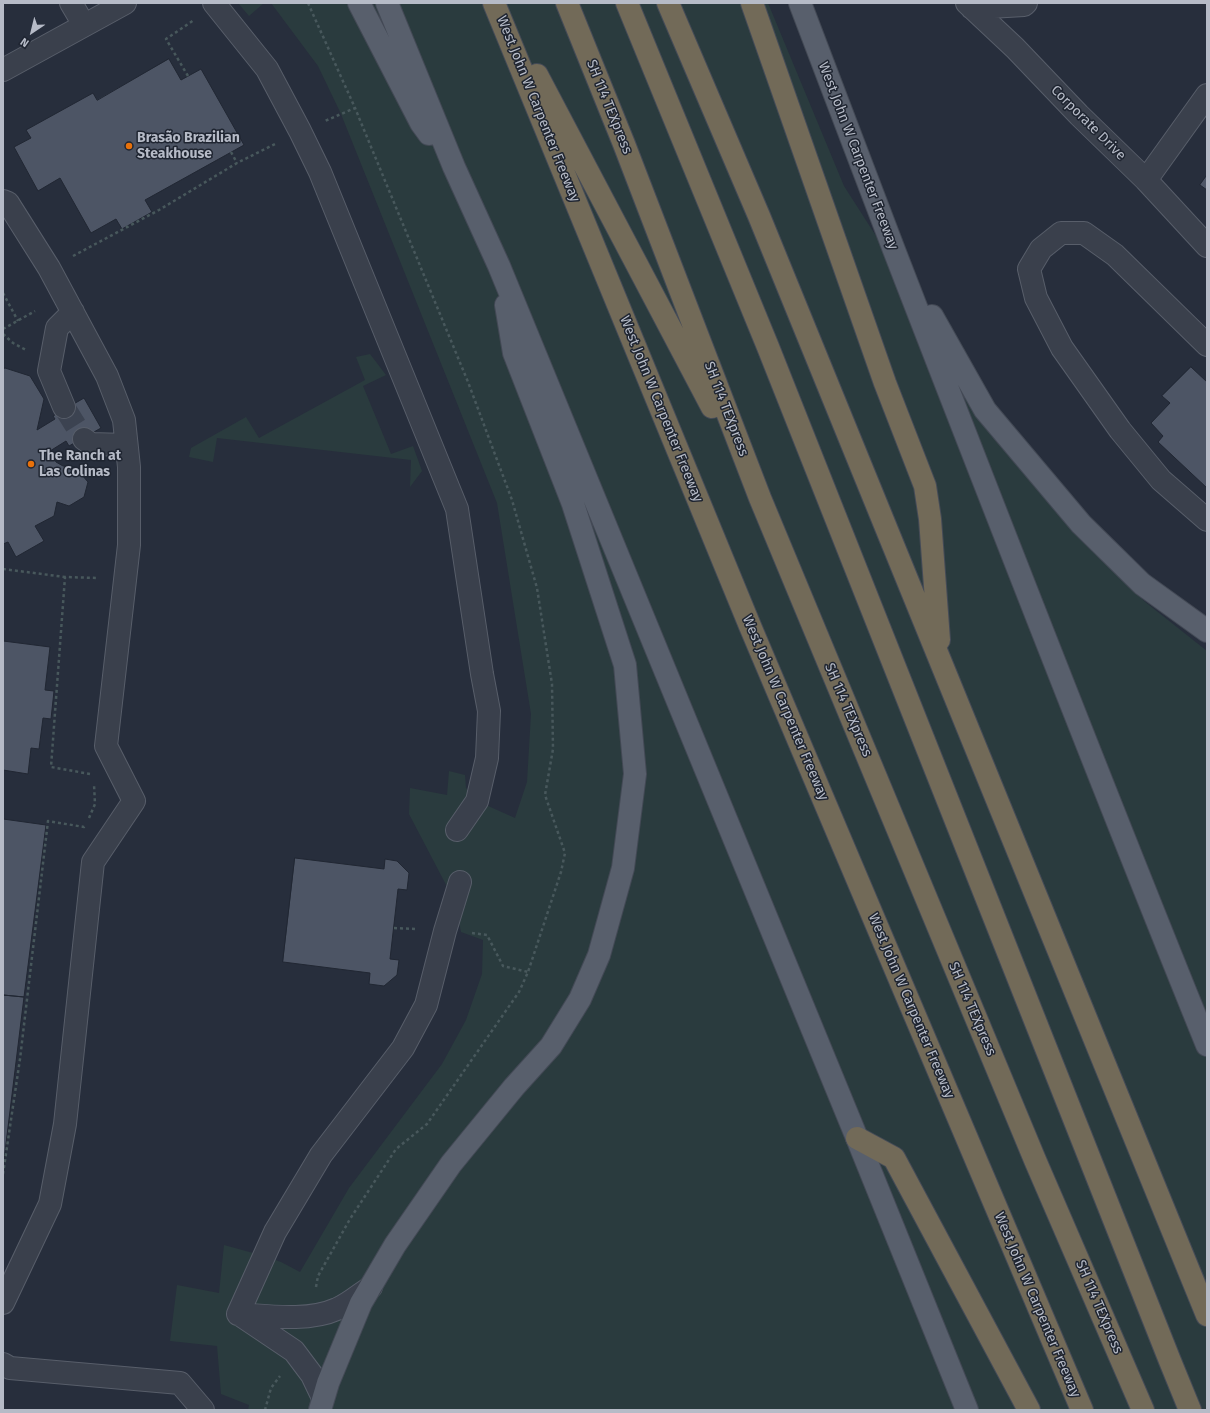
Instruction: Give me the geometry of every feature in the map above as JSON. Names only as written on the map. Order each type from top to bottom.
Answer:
[{"type":"highway","name":"West John W Carpenter Freeway","points":[[494,3],[750,626],[1082,1410]]},
{"type":"highway","points":[[500,3],[760,498]]},
{"type":"highway","name":"SH 114 TEXpress","points":[[567,3],[624,144],[760,498],[1035,1160],[1143,1410]]},
{"type":"highway","points":[[627,3],[768,347],[1190,1410]]},
{"type":"highway","points":[[668,3],[759,216],[1207,1315]]},
{"type":"highway","points":[[752,3],[883,375],[925,486],[930,519],[940,659]]},
{"type":"highway","points":[[858,1138],[894,1158],[1029,1410]]},
{"type":"main road","points":[[359,3],[421,123],[454,167]]},
{"type":"main road","points":[[387,3],[454,167],[499,266],[858,1138],[967,1410]]},
{"type":"main road","name":"West John W Carpenter Freeway","points":[[800,3],[840,104],[892,247],[1140,880],[1207,1045]]},
{"type":"main road","points":[[892,247],[985,410],[1081,524],[1142,584],[1207,631]]},
{"type":"main road","points":[[321,1404],[361,1303],[395,1245],[451,1164],[514,1087],[551,1046],[580,999],[600,955],[623,868],[635,774],[625,665],[574,504],[514,353],[499,266]]},
{"type":"street","points":[[71,3],[84,25]]},
{"type":"street","points":[[3,70],[125,3]]},
{"type":"street","points":[[971,5],[1024,5],[1026,3]]},
{"type":"street","points":[[215,4],[267,69],[320,172],[456,509],[489,711],[487,758],[477,801],[457,830]]},
{"type":"street","name":"Corporate Drive","points":[[971,5],[1015,48],[1079,115],[1146,180],[1207,246]]},
{"type":"street","points":[[1146,180],[1207,95]]},
{"type":"street","points":[[3,201],[8,203],[49,268],[107,376],[124,420],[129,467],[129,545],[106,746],[134,801],[93,862],[65,1124],[50,1204],[3,1302]]},
{"type":"street","points":[[1207,345],[1115,255],[1084,233],[1061,233],[1041,249],[1030,269],[1036,298],[1062,348],[1106,411],[1161,480],[1207,520]]},
{"type":"street","points":[[64,406],[49,371],[57,328],[73,312]]},
{"type":"street","points":[[84,439],[91,444],[126,445]]},
{"type":"street","points":[[238,1314],[275,1232],[321,1156],[403,1048],[426,1005],[445,931],[460,882]]},
{"type":"street","points":[[238,1314],[278,1317],[315,1316],[337,1309],[371,1287]]},
{"type":"street","points":[[238,1314],[294,1351],[312,1375],[321,1404]]},
{"type":"street","points":[[3,1364],[10,1368],[180,1383],[203,1410]]},
{"type":"path","points":[[49,268],[159,210],[237,163],[300,131],[355,108],[308,3]]},
{"type":"path","points":[[188,76],[166,39],[215,4]]},
{"type":"path","points":[[231,152],[237,163]]},
{"type":"path","points":[[3,292],[18,321]]},
{"type":"path","points":[[3,334],[13,343],[32,353]]},
{"type":"path","points":[[3,569],[65,577],[97,579],[98,571]]},
{"type":"path","points":[[65,577],[51,767],[94,775]]},
{"type":"path","points":[[3,1174],[20,1059],[48,822],[84,827],[95,804],[94,782]]},
{"type":"shaded area","points":[[238,3],[264,3],[249,16]]},
{"type":"shaded area","points":[[271,3],[768,3],[844,186],[1038,489],[1144,601],[1207,651],[1207,1410],[248,1410],[249,1405],[221,1394],[217,1346],[170,1341],[177,1285],[219,1293],[224,1245],[281,1262],[300,1272],[349,1188],[442,1064],[466,1020],[482,974],[483,940],[461,932],[454,900],[409,814],[410,788],[447,795],[449,771],[465,775],[466,788],[477,801],[515,818],[527,782],[531,714],[497,503],[341,114],[318,66]]},
{"type":"shaded area","points":[[370,354],[386,375],[363,386],[391,454],[413,446],[422,471],[410,487],[411,460],[217,438],[213,462],[189,457],[191,448],[246,417],[259,438],[365,380],[356,357]]},
{"type":"building","name":"Brasão Brazilian Steakhouse","points":[[169,59],[181,80],[201,69],[244,145],[145,200],[152,212],[122,229],[116,219],[91,233],[60,178],[38,191],[14,147],[31,138],[26,130],[93,93],[97,100]]},
{"type":"building","points":[[1207,175],[1207,190],[1200,185]]},
{"type":"building","points":[[1191,367],[1207,382],[1207,488],[1158,442],[1163,436],[1151,423],[1170,403],[1162,396]]},
{"type":"building","name":"The Ranch at Las Colinas","points":[[5,368],[30,376],[44,399],[37,430],[55,419],[53,416],[84,398],[101,428],[69,446],[66,441],[50,451],[56,462],[63,466],[75,467],[88,482],[84,497],[69,506],[57,502],[54,516],[35,526],[44,541],[16,557],[8,542],[3,544],[3,370]]},
{"type":"building","points":[[3,641],[50,647],[45,690],[54,691],[51,719],[43,718],[39,749],[31,748],[28,774],[3,770]]},
{"type":"building","points":[[3,819],[46,825],[24,997],[3,995]]},
{"type":"building","points":[[295,858],[384,869],[385,859],[397,861],[409,873],[407,890],[398,889],[390,959],[399,960],[397,975],[384,986],[369,984],[370,973],[283,962]]},
{"type":"building","points":[[3,995],[24,997],[3,1168]]},
{"type":"tunnel","points":[[64,407],[84,439]]},
{"type":"place","name":"Brasão Brazilian Steakhouse","points":[[129,146]]},
{"type":"place","name":"The Ranch at Las Colinas","points":[[31,464]]}]
